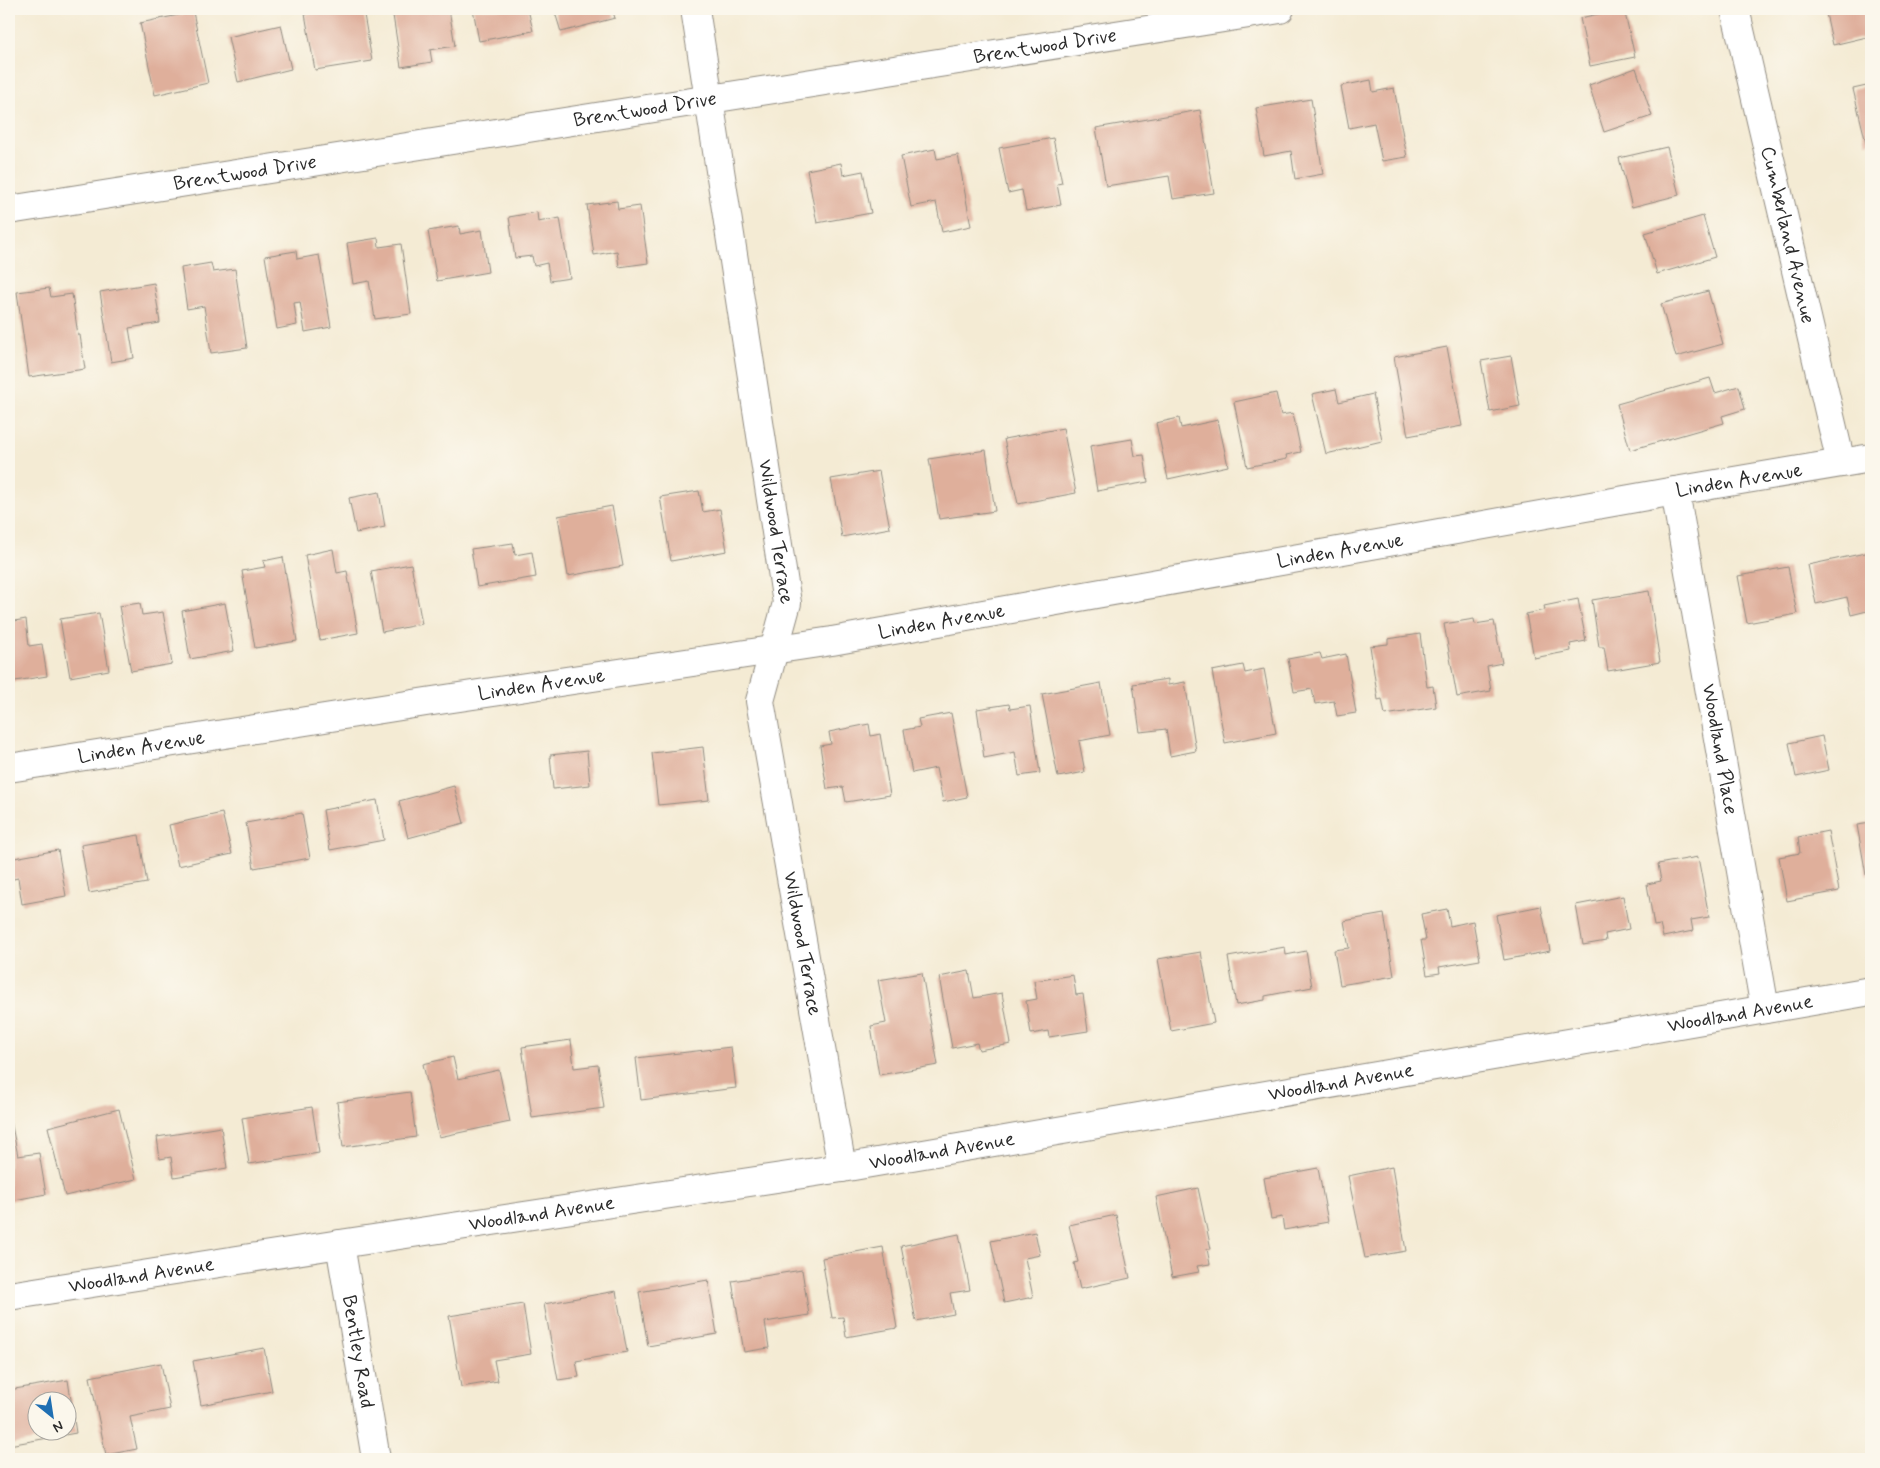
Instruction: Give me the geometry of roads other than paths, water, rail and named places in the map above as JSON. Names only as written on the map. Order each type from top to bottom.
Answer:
[{"type":"street","name":"Wildwood Terrace","points":[[695,9],[787,604],[760,701],[842,1168]]},
{"type":"street","name":"Brentwood Drive","points":[[9,210],[1280,9]]},
{"type":"street","name":"Cumberland Avenue","points":[[1735,9],[1841,463]]},
{"type":"street","name":"Linden Avenue","points":[[9,768],[426,702],[832,641],[1871,458]]},
{"type":"street","name":"Woodland Place","points":[[1675,491],[1765,1009]]},
{"type":"street","name":"Woodland Avenue","points":[[9,1296],[842,1168],[1871,991]]},
{"type":"street","name":"Bentley Road","points":[[340,1244],[376,1459]]}]
